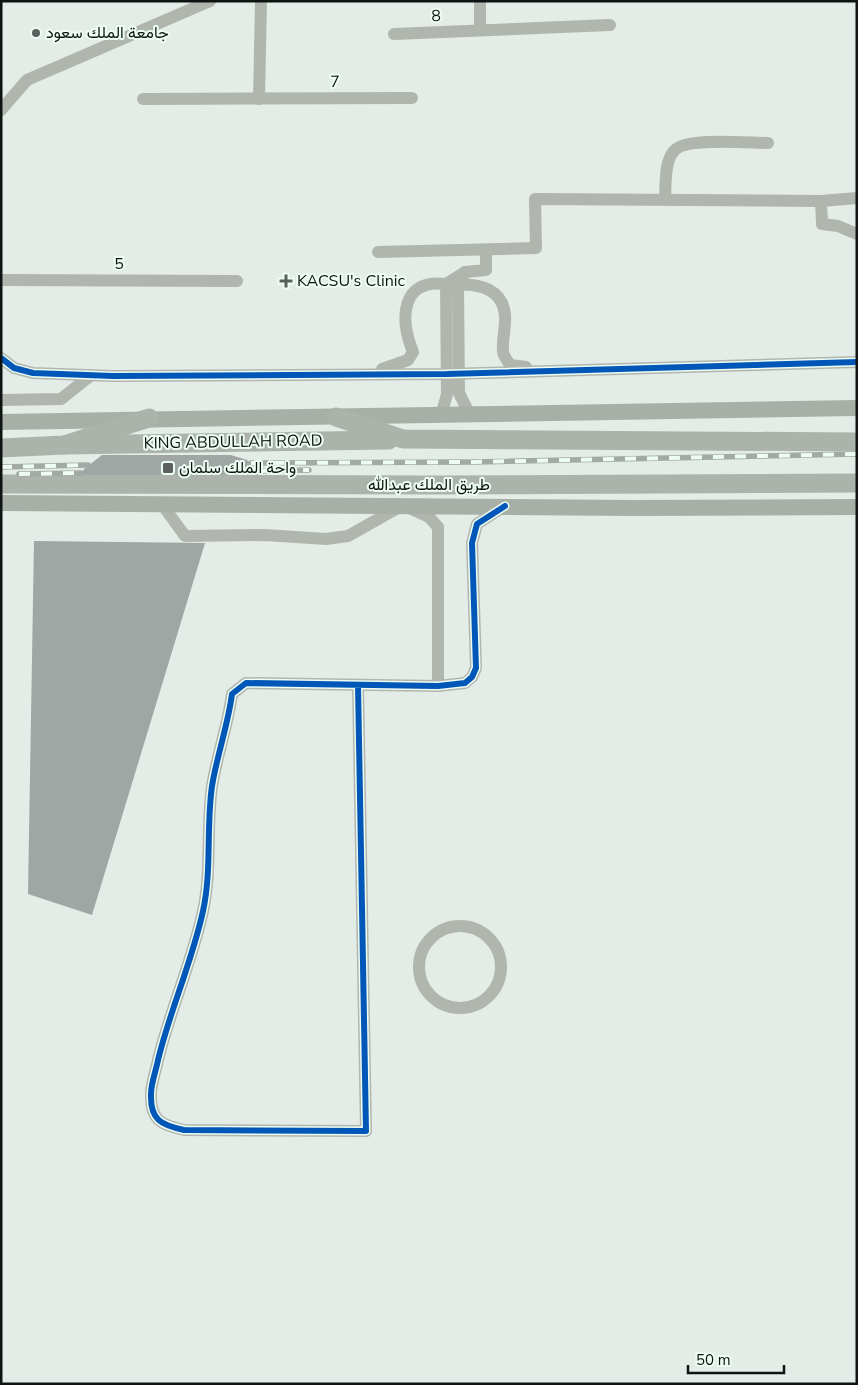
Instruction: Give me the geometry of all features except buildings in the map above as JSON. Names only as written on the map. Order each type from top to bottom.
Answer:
[{"type":"highway","points":[[336,417],[403,440],[857,442]]},
{"type":"highway","points":[[1,448],[64,445],[149,418]]},
{"type":"highway","name":"KING ABDULLAH ROAD","points":[[64,445],[403,440]]},
{"type":"highway","name":"طريق الملك عبدالله","points":[[1,484],[447,486],[857,483]]},
{"type":"main road","points":[[1,422],[149,418],[441,416],[857,408]]},
{"type":"main road","points":[[1,503],[857,506]]},
{"type":"street","points":[[1,110],[27,80],[210,1]]},
{"type":"street","points":[[259,99],[261,1]]},
{"type":"street","points":[[480,1],[480,30]]},
{"type":"street","name":"8","points":[[394,34],[610,25]]},
{"type":"street","name":"7","points":[[143,99],[412,98]]},
{"type":"street","points":[[665,199],[668,162],[675,150],[688,143],[768,143]]},
{"type":"street","points":[[378,252],[536,248],[534,199],[821,201],[857,198]]},
{"type":"street","points":[[821,201],[822,224],[838,226],[857,234]]},
{"type":"street","points":[[470,415],[459,393],[453,373],[452,285],[465,272],[486,270],[486,250]]},
{"type":"street","name":"5","points":[[1,280],[237,281]]},
{"type":"street","points":[[362,374],[408,360],[413,352],[407,336],[405,316],[408,302],[412,294],[421,286],[433,282],[452,285],[471,284],[484,287],[500,298],[506,314],[502,353],[510,365],[553,371]]},
{"type":"street","points":[[1,358],[14,368],[33,373],[90,376],[453,373],[857,362]]},
{"type":"street","points":[[441,416],[453,373]]},
{"type":"street","points":[[1,400],[62,399],[90,376]]},
{"type":"street","points":[[161,504],[184,536],[265,535],[326,539],[348,536],[403,505],[429,517],[438,528],[438,686]]},
{"type":"street","points":[[358,685],[366,1131],[184,1130],[164,1125],[153,1115],[151,1093],[170,1016],[190,963],[203,910],[207,887],[212,786],[227,726],[232,694],[246,684],[358,685],[438,686],[465,683],[472,677],[476,668],[472,543],[477,524],[505,506]]},
{"type":"street","points":[[459,926],[476,929],[490,939],[499,955],[501,966],[495,988],[488,997],[478,1003],[456,1008],[433,998],[424,988],[419,976],[418,963],[422,950],[429,939],[439,931],[459,926]]},
{"type":"railway","points":[[251,463],[474,462],[857,454]]},
{"type":"railway","points":[[1,467],[88,465]]},
{"type":"railway","points":[[259,471],[309,470]]},
{"type":"railway","points":[[19,474],[81,473]]},
{"type":"cycle path","points":[[1,358],[14,368],[33,373],[113,376],[447,374],[857,362]]},
{"type":"cycle path","points":[[358,685],[366,1131],[184,1130],[169,1126],[158,1120],[152,1110],[152,1086],[163,1041],[193,949],[203,911],[206,896],[212,786],[232,694],[246,683],[438,686],[465,683],[472,677],[476,668],[472,543],[477,524],[505,506]]},
{"type":"place","name":"جامعة الملك سعود","points":[[36,33]]},
{"type":"place","name":"KACSU's Clinic","points":[[286,281]]},
{"type":"place","name":"واحة الملك سلمان","points":[[168,468]]}]
